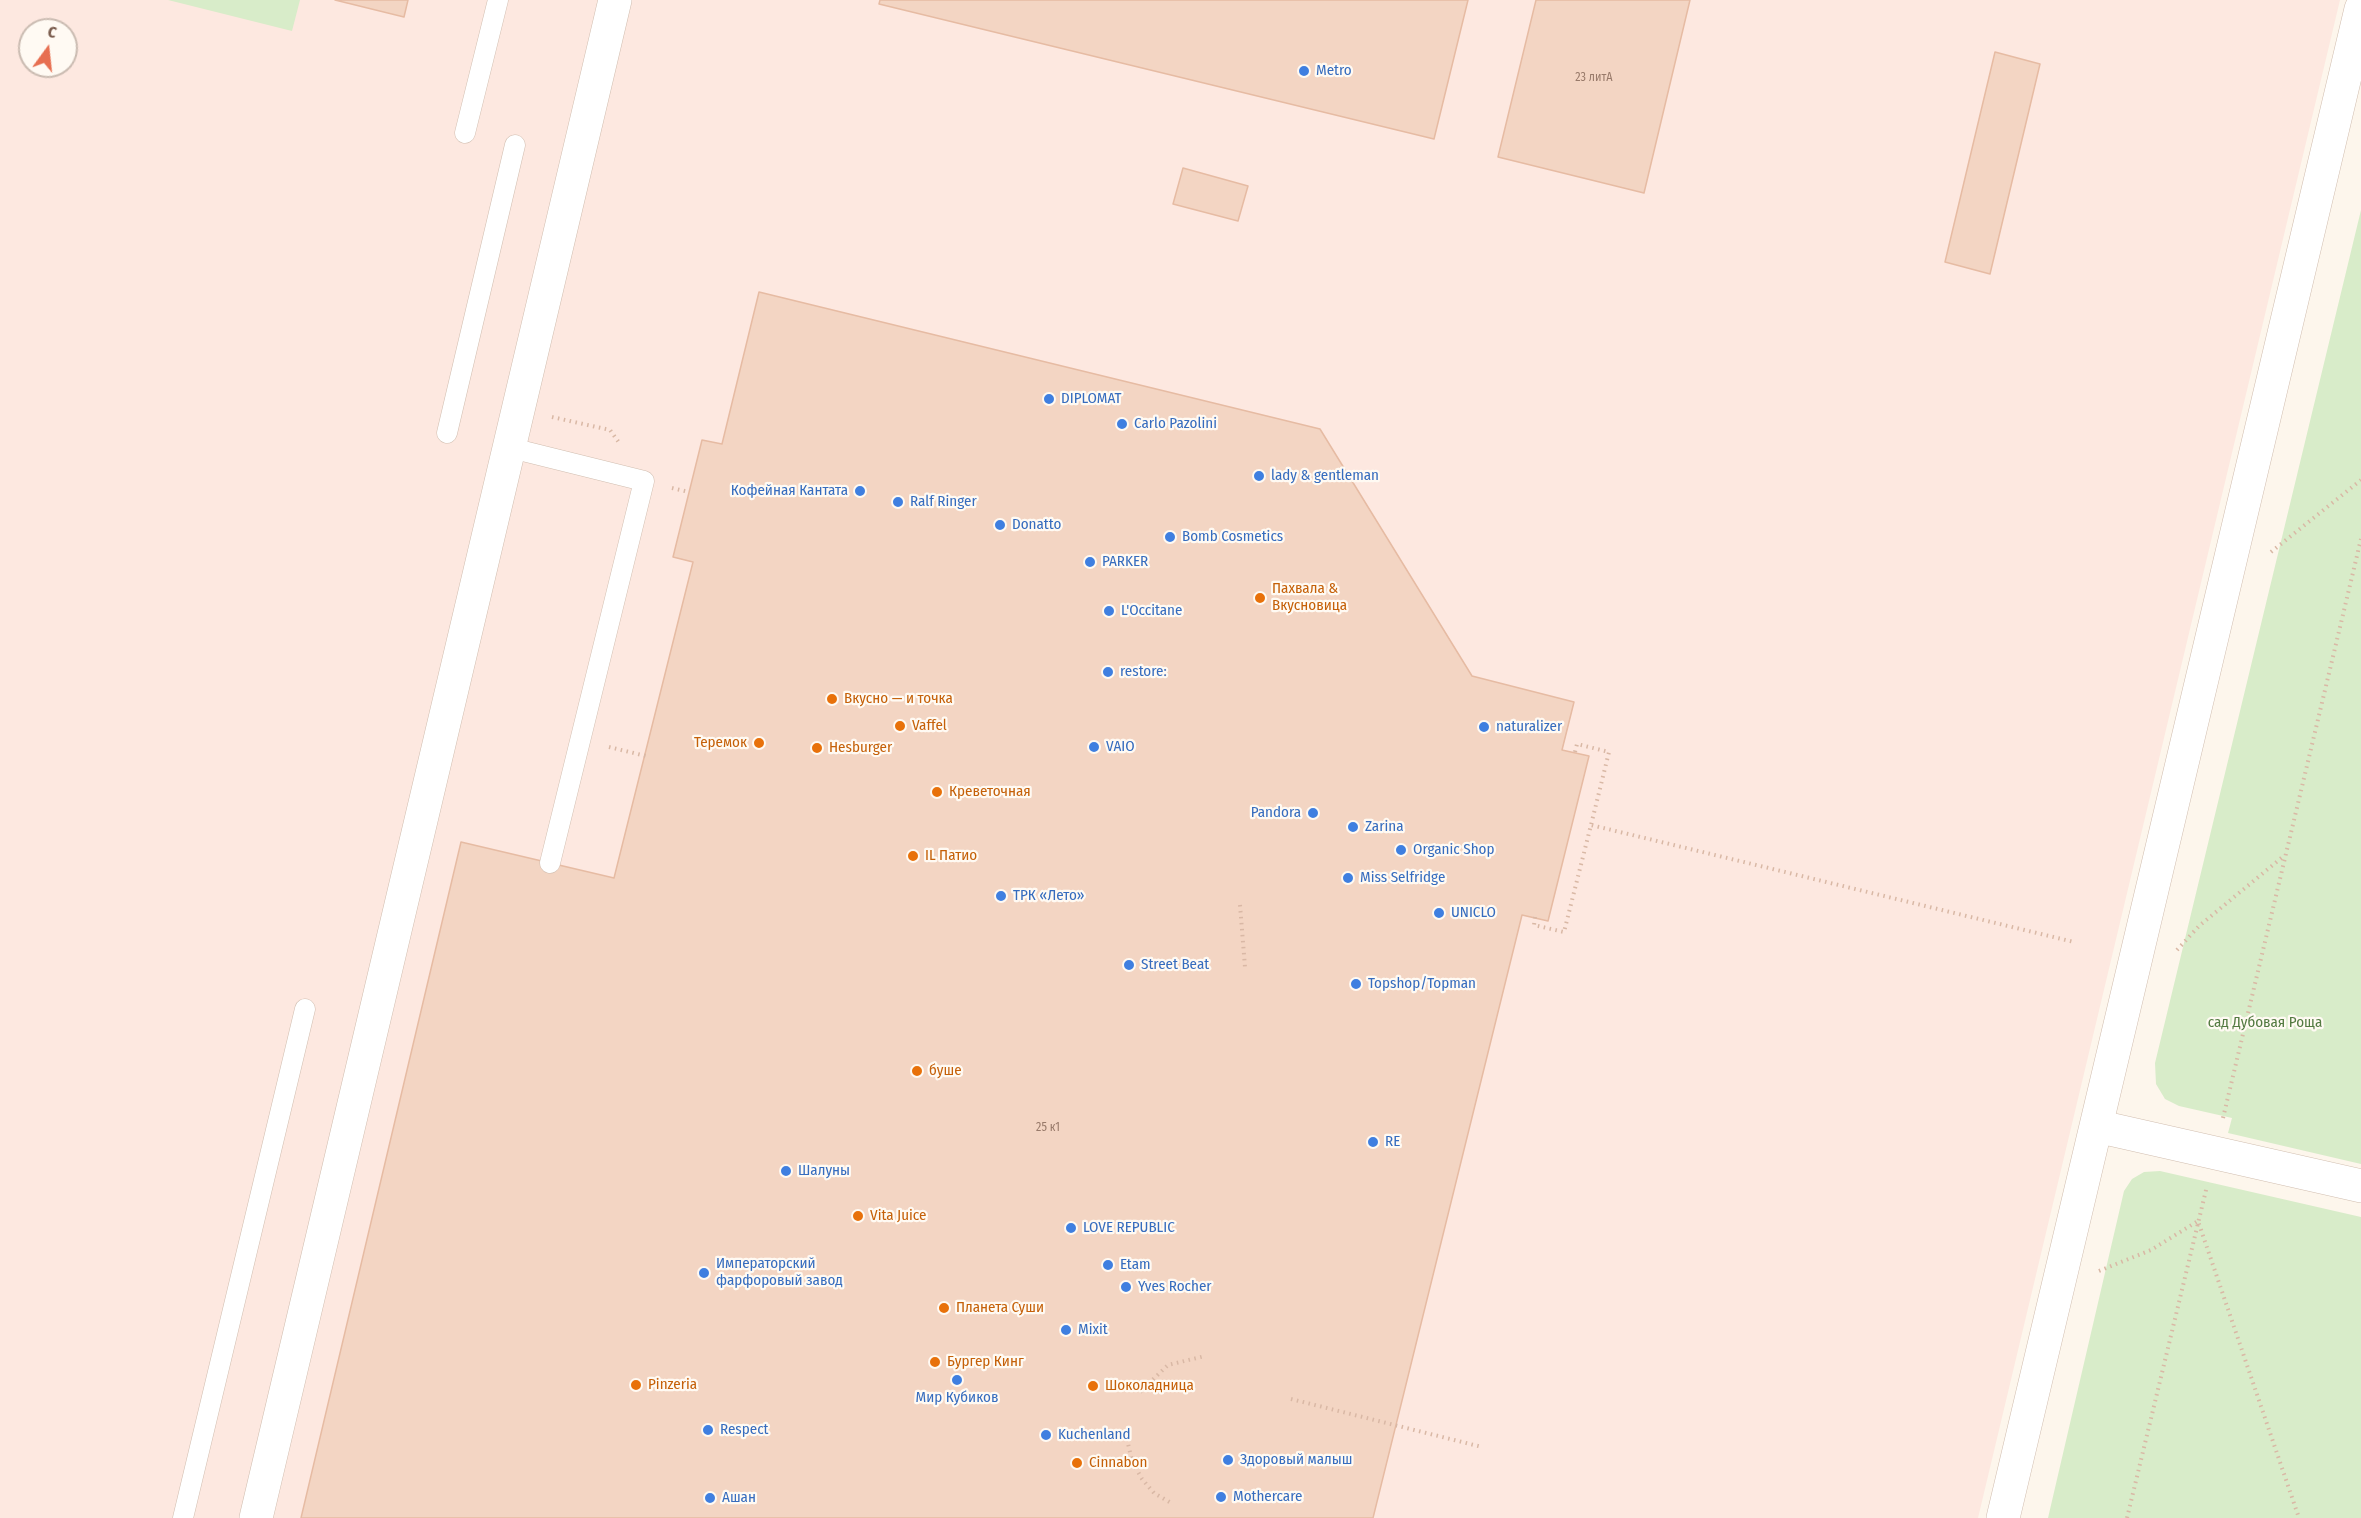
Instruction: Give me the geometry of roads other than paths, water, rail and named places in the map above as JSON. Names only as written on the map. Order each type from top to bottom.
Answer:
[{"type":"street","points":[[256,1518],[511,448],[615,0]]},
{"type":"street","points":[[2003,1518],[2361,9]]},
{"type":"street","points":[[2096,1126],[2361,1186]]},
{"type":"lane","points":[[465,133],[498,0]]},
{"type":"lane","points":[[447,433],[515,145]]},
{"type":"lane","points":[[511,448],[644,481],[550,863]]},
{"type":"lane","points":[[183,1518],[304,1009]]},
{"type":"place","name":"Metro","points":[[1304,71]]},
{"type":"place","name":"DIPLOMAT","points":[[1049,399]]},
{"type":"place","name":"Carlo Pazolini","points":[[1122,424]]},
{"type":"place","name":"lady & gentleman","points":[[1259,476]]},
{"type":"place","name":"Кофейная Кантата","points":[[860,491]]},
{"type":"place","name":"Ralf Ringer","points":[[898,502]]},
{"type":"place","name":"Donatto","points":[[1000,525]]},
{"type":"place","name":"Bomb Cosmetics","points":[[1170,537]]},
{"type":"place","name":"PARKER","points":[[1090,562]]},
{"type":"place","name":"Пахвала & Вкусновица","points":[[1260,598]]},
{"type":"place","name":"L'Occitane","points":[[1109,611]]},
{"type":"place","name":"restore:","points":[[1108,672]]},
{"type":"place","name":"Вкусно — и точка","points":[[832,699]]},
{"type":"place","name":"Vaffel","points":[[900,726]]},
{"type":"place","name":"naturalizer","points":[[1484,727]]},
{"type":"place","name":"Теремок","points":[[759,743]]},
{"type":"place","name":"VAIO","points":[[1094,747]]},
{"type":"place","name":"Hesburger","points":[[817,748]]},
{"type":"place","name":"Креветочная","points":[[937,792]]},
{"type":"place","name":"Pandora","points":[[1313,813]]},
{"type":"place","name":"Zarina","points":[[1353,827]]},
{"type":"place","name":"Organic Shop","points":[[1401,850]]},
{"type":"place","name":"IL Патио","points":[[913,856]]},
{"type":"place","name":"Miss Selfridge","points":[[1348,878]]},
{"type":"place","name":"ТРК «Лето»","points":[[1001,896]]},
{"type":"place","name":"UNICLO","points":[[1439,913]]},
{"type":"place","name":"Street Beat","points":[[1129,965]]},
{"type":"place","name":"Topshop/Topman","points":[[1356,984]]},
{"type":"place","name":"буше","points":[[917,1071]]},
{"type":"place","name":"RE","points":[[1373,1142]]},
{"type":"place","name":"Шалуны","points":[[786,1171]]},
{"type":"place","name":"Vita Juice","points":[[858,1216]]},
{"type":"place","name":"LOVE REPUBLIC","points":[[1071,1228]]},
{"type":"place","name":"Etam","points":[[1108,1265]]},
{"type":"place","name":"Императорский фарфоровый завод","points":[[704,1273]]},
{"type":"place","name":"Yves Rocher","points":[[1126,1287]]},
{"type":"place","name":"Планета Суши","points":[[944,1308]]},
{"type":"place","name":"Mixit","points":[[1066,1330]]},
{"type":"place","name":"Бургер Кинг","points":[[935,1362]]},
{"type":"place","name":"Мир Кубиков","points":[[957,1380]]},
{"type":"place","name":"Pinzeria","points":[[636,1385]]},
{"type":"place","name":"Шоколадница","points":[[1093,1386]]},
{"type":"place","name":"Respect","points":[[708,1430]]},
{"type":"place","name":"Kuchenland","points":[[1046,1435]]},
{"type":"place","name":"Здоровый малыш","points":[[1228,1460]]},
{"type":"place","name":"Cinnabon","points":[[1077,1463]]},
{"type":"place","name":"Mothercare","points":[[1221,1497]]},
{"type":"place","name":"Ашан","points":[[710,1498]]},
{"type":"park label","name":"сад Дубовая Роща","points":[[2265,1023]]}]
